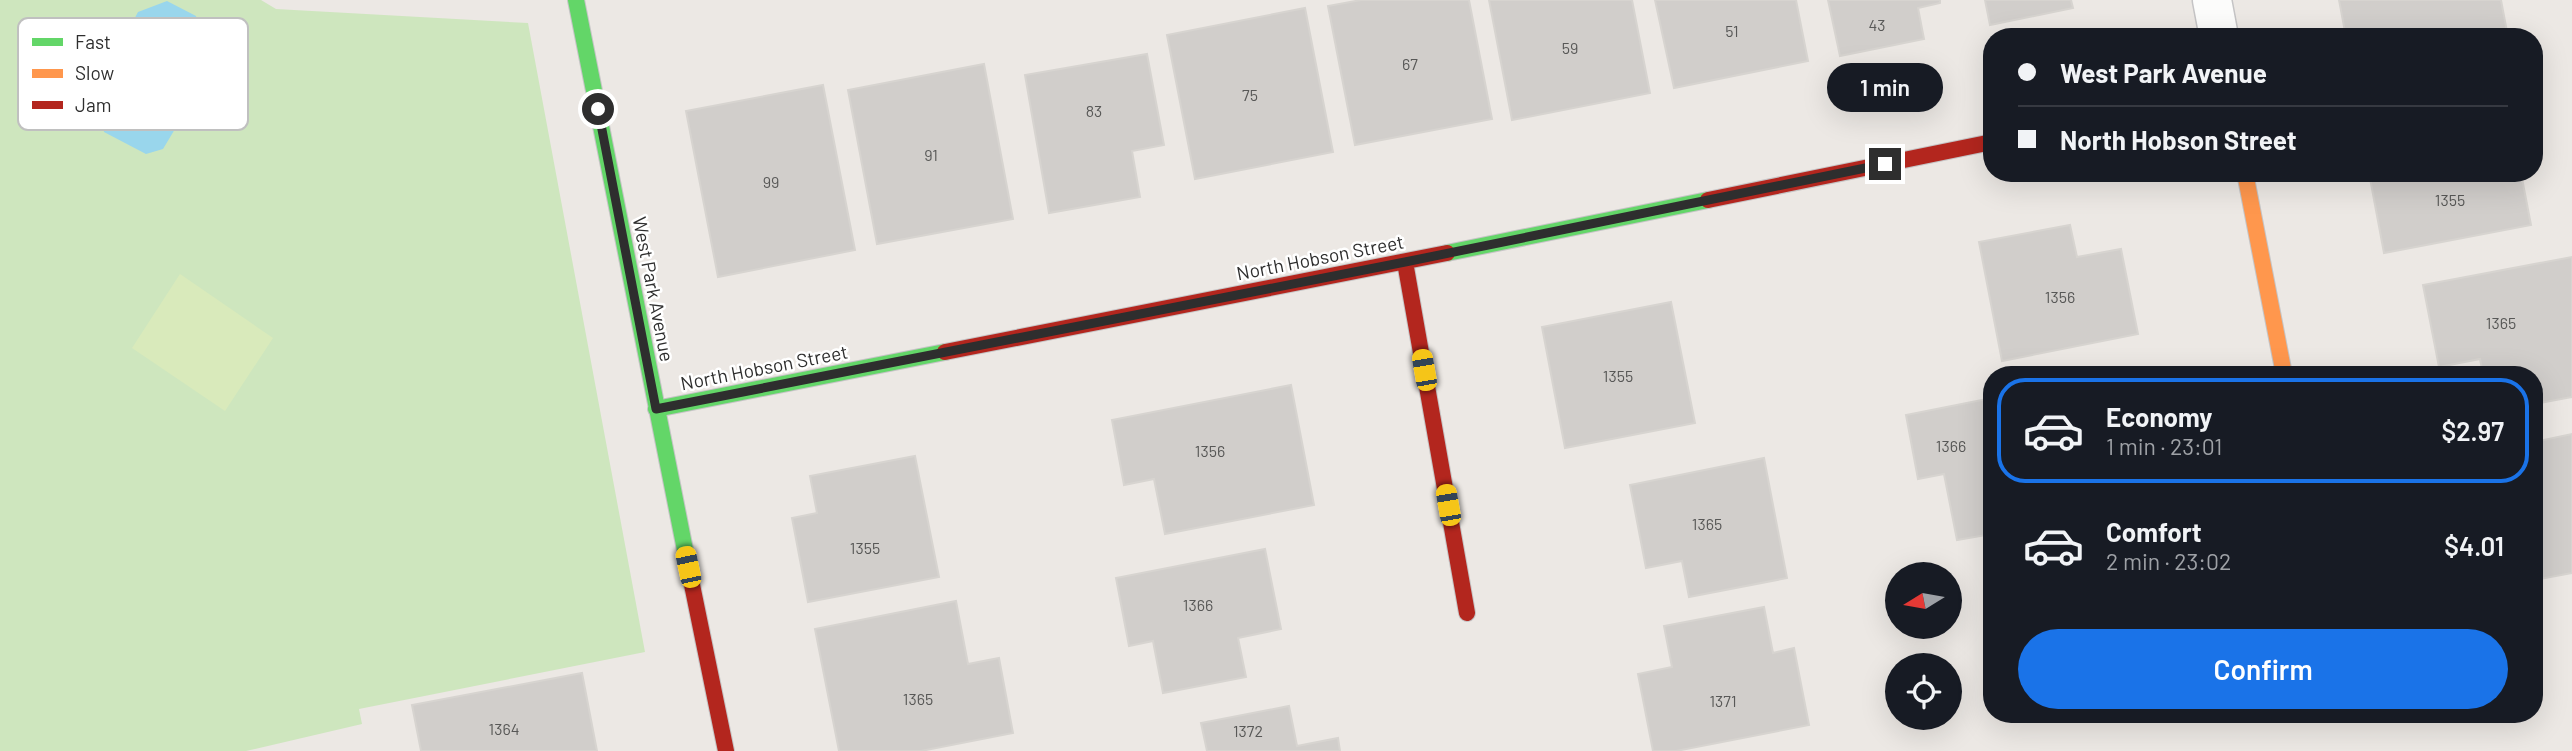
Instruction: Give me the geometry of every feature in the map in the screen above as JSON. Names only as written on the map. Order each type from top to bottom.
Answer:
[{"type":"street","name":"West Park Avenue","points":[[576,0],[726,751]]},
{"type":"street","points":[[2211,0],[2217,28]]},
{"type":"street","name":"North Hobson Street","points":[[656,409],[1405,262],[1983,144]]},
{"type":"street","points":[[2247,182],[2282,366]]},
{"type":"street","points":[[1405,262],[1466,612]]},
{"type":"green space","points":[[0,0],[261,0],[276,9],[528,23],[645,652],[359,709],[362,724],[246,751],[0,751]]},
{"type":"green space","points":[[180,274],[273,338],[225,411],[132,348]]},
{"type":"water","points":[[167,1],[197,18],[135,18],[138,12]]},
{"type":"water","points":[[174,130],[163,149],[146,154],[104,132]]},
{"type":"building","points":[[1361,0],[1469,0],[1492,119],[1355,145],[1328,6]]},
{"type":"building","points":[[1489,0],[1632,0],[1650,93],[1512,120]]},
{"type":"building","points":[[1655,0],[1796,0],[1808,61],[1674,88]]},
{"type":"building","points":[[1828,0],[1940,0],[1940,3],[1918,8],[1924,39],[1840,56]]},
{"type":"building","points":[[1985,0],[2071,0],[2073,8],[1990,25]]},
{"type":"building","points":[[2339,0],[2501,0],[2506,28],[2344,28]]},
{"type":"building","points":[[1305,8],[1333,152],[1195,179],[1167,35]]},
{"type":"building","points":[[1147,54],[1164,145],[1132,151],[1140,197],[1049,213],[1025,75]]},
{"type":"building","points":[[984,64],[1013,219],[877,244],[848,90]]},
{"type":"building","points":[[823,85],[855,250],[718,277],[686,111]]},
{"type":"building","points":[[2371,182],[2523,182],[2531,225],[2384,253]]},
{"type":"building","points":[[2070,225],[2077,257],[2121,249],[2138,334],[2002,361],[1979,242]]},
{"type":"building","points":[[2572,257],[2572,397],[2543,402],[2543,366],[2481,366],[2480,359],[2439,366],[2423,285]]},
{"type":"building","points":[[1671,302],[1695,423],[1565,448],[1542,327]]},
{"type":"building","points":[[1291,385],[1314,505],[1165,534],[1154,479],[1124,485],[1112,420]]},
{"type":"building","points":[[1983,400],[1983,536],[1957,540],[1944,474],[1918,479],[1906,415]]},
{"type":"building","points":[[2572,434],[2572,573],[2543,578],[2543,440]]},
{"type":"building","points":[[915,456],[939,577],[808,602],[792,518],[817,513],[810,476]]},
{"type":"building","points":[[1764,458],[1787,578],[1689,597],[1682,561],[1646,568],[1630,485]]},
{"type":"building","points":[[1265,549],[1281,629],[1238,638],[1246,677],[1163,693],[1153,641],[1129,646],[1116,578]]},
{"type":"building","points":[[956,601],[968,664],[999,658],[1013,733],[921,751],[839,751],[815,629]]},
{"type":"building","points":[[1764,607],[1773,653],[1794,648],[1809,725],[1676,751],[1653,751],[1638,674],[1672,667],[1664,626]]},
{"type":"building","points":[[582,673],[597,751],[421,751],[412,705]]},
{"type":"building","points":[[1289,706],[1297,746],[1338,738],[1340,751],[1207,751],[1201,723]]},
{"type":"traffic: fast","points":[[576,0],[690,575]]},
{"type":"traffic: fast","points":[[1447,253],[1708,200]]},
{"type":"traffic: fast","points":[[656,409],[945,352]]},
{"type":"traffic: slow","points":[[2247,182],[2282,366]]},
{"type":"traffic: jam","points":[[1708,200],[1983,144]]},
{"type":"traffic: jam","points":[[945,352],[1447,253]]},
{"type":"traffic: jam","points":[[1405,262],[1467,613]]},
{"type":"traffic: jam","points":[[690,575],[726,751]]},
{"type":"route","points":[[598,109],[656,409],[1405,262],[1885,164]]}]
